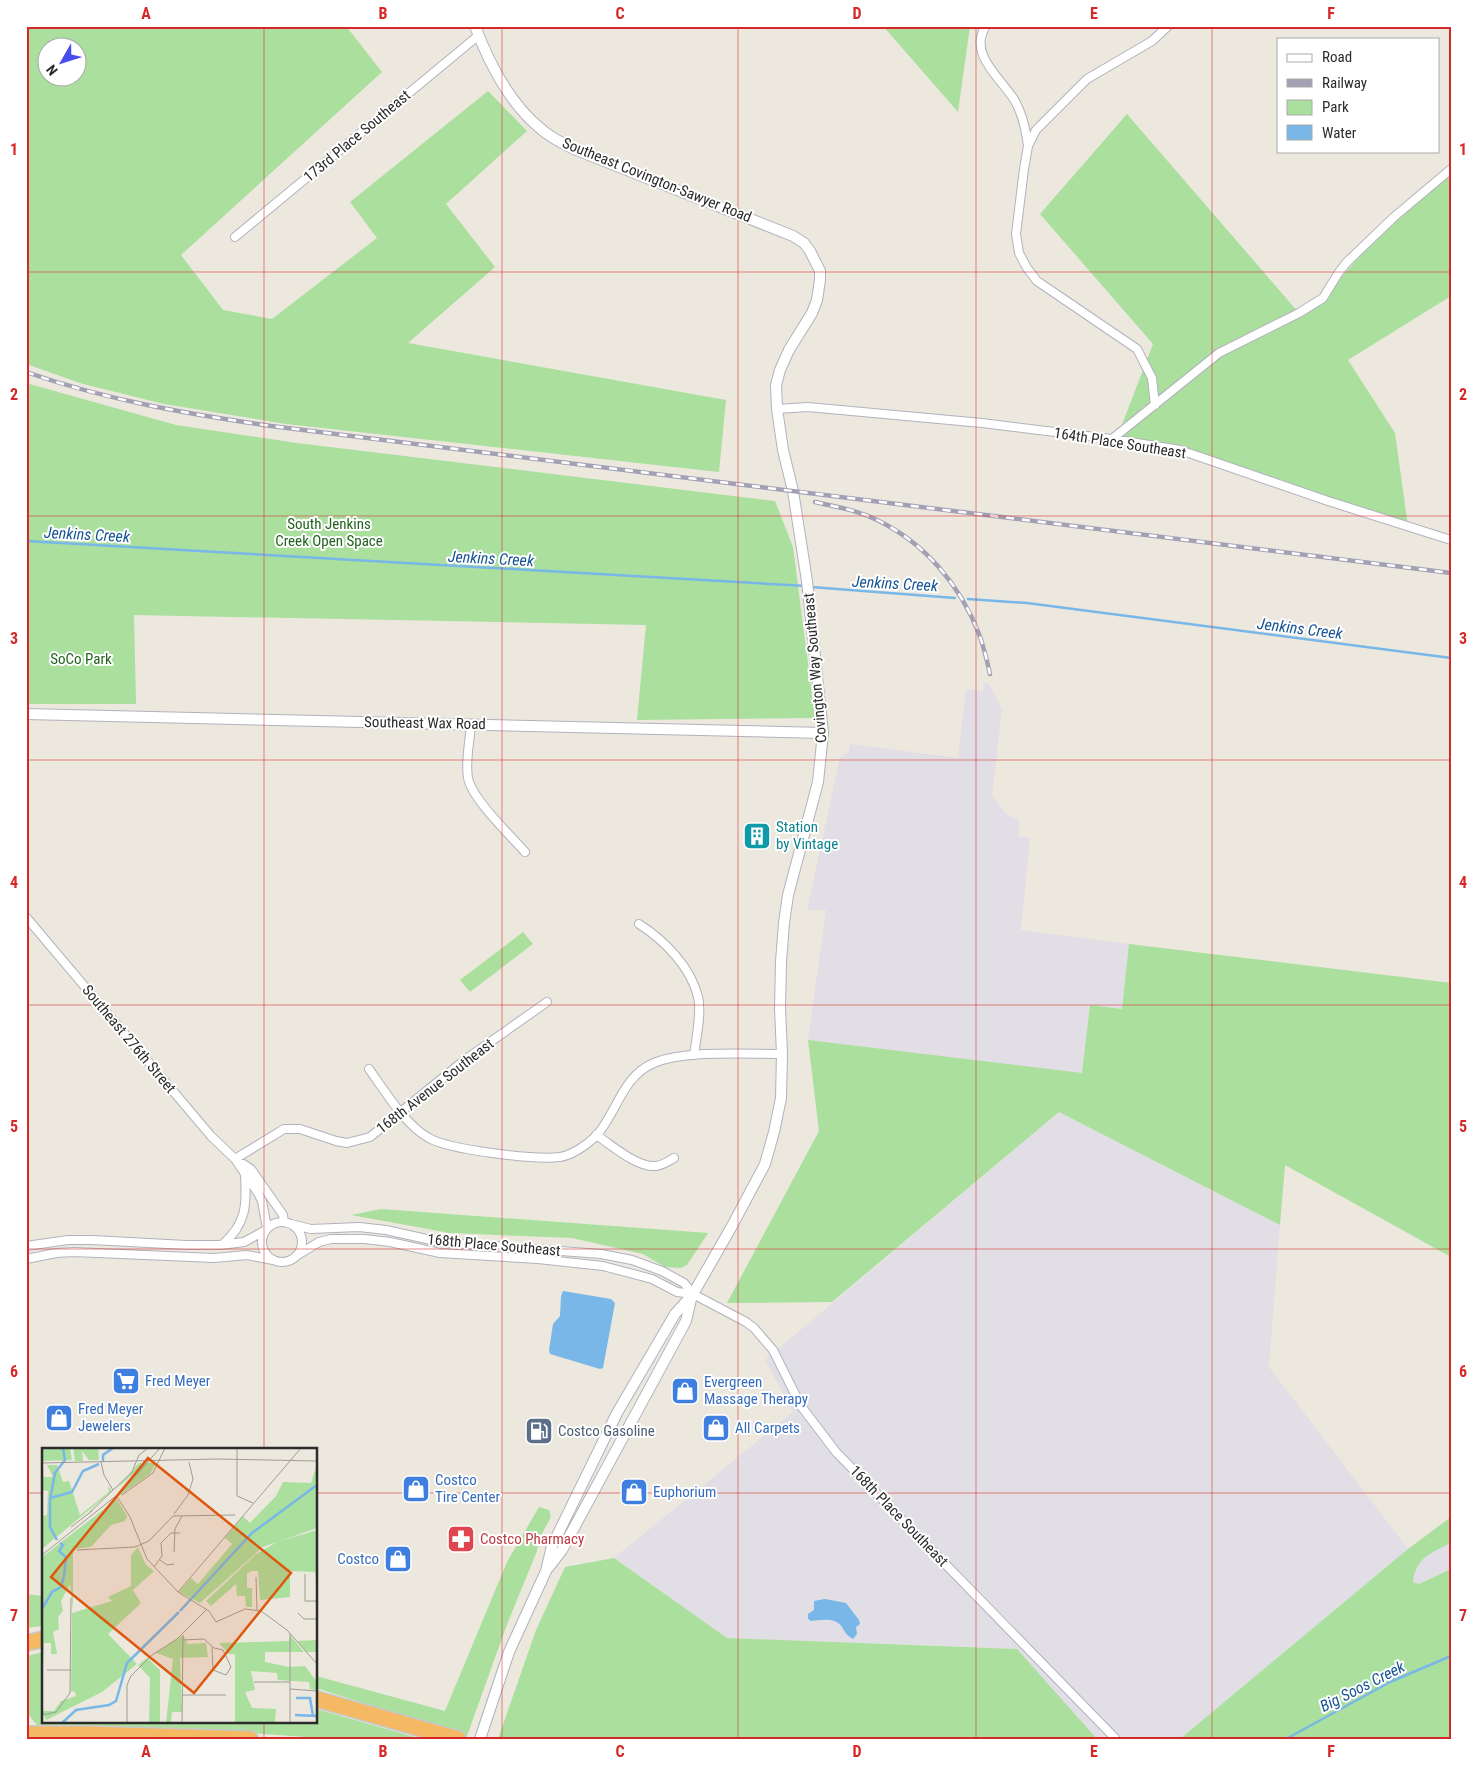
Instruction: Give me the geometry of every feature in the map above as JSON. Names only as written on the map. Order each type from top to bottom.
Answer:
[{"type":"highway","points":[[26,1643],[42,1639]]},
{"type":"highway","points":[[318,1700],[458,1739]]},
{"type":"highway","points":[[26,1734],[250,1739]]},
{"type":"street","points":[[986,26],[981,33],[981,47],[986,62],[1015,100],[1024,122],[1028,146]]},
{"type":"street","points":[[1155,405],[1152,378],[1137,350],[1037,281],[1019,253],[1016,234],[1028,146],[1036,130],[1087,79],[1152,40],[1168,26]]},
{"type":"street","name":"173rd Place Southeast","points":[[235,237],[477,31]]},
{"type":"street","name":"Southeast Covington-Sawyer Road","points":[[477,31],[500,76],[520,108],[541,130],[560,142],[632,173],[784,232],[804,243]]},
{"type":"street","points":[[1112,440],[1219,353],[1299,313],[1323,298],[1347,262],[1388,222],[1451,170]]},
{"type":"street","name":"Covington Way Southeast","points":[[480,1739],[510,1652],[546,1571],[552,1546],[617,1413],[675,1314],[693,1294],[732,1226],[765,1164],[774,1132],[781,1098],[780,999],[784,923],[788,895],[818,782],[823,733],[807,581],[793,491],[776,409],[776,385],[780,370],[789,350],[812,313],[820,280],[820,271],[816,261],[804,243]]},
{"type":"street","name":"164th Place Southeast","points":[[776,409],[808,406],[982,423],[1180,450],[1328,501],[1451,540]]},
{"type":"street","name":"Southeast Wax Road","points":[[26,714],[823,733]]},
{"type":"street","points":[[471,724],[469,780],[480,800],[525,852]]},
{"type":"street","name":"Southeast 276th Street","points":[[26,917],[211,1136],[235,1160],[262,1201],[266,1229]]},
{"type":"street","points":[[639,924],[654,933],[690,978],[698,998],[694,1055]]},
{"type":"street","name":"168th Avenue Southeast","points":[[235,1160],[284,1129],[300,1129],[346,1143],[370,1137],[466,1059],[547,1002]]},
{"type":"street","points":[[369,1069],[416,1129],[430,1138],[466,1148],[520,1156],[561,1156],[586,1144],[596,1135],[631,1079],[653,1063],[668,1058],[694,1055],[782,1054]]},
{"type":"street","points":[[596,1135],[635,1161],[654,1166],[664,1164],[674,1158]]},
{"type":"street","name":"Southeast 276th Street","points":[[235,1160],[251,1169],[283,1214],[285,1222]]},
{"type":"street","points":[[221,1245],[238,1227],[243,1217],[246,1200],[245,1176]]},
{"type":"street","points":[[26,1246],[76,1240],[186,1246],[221,1245],[244,1242],[275,1223],[285,1222],[297,1229],[302,1245],[296,1256],[285,1262],[247,1255],[214,1258],[74,1252],[56,1253],[26,1259]]},
{"type":"street","name":"168th Place Southeast","points":[[285,1222],[311,1229],[359,1227],[386,1230],[440,1242],[600,1254],[632,1260],[662,1271],[684,1283],[693,1294]]},
{"type":"street","points":[[266,1229],[263,1235],[262,1246],[273,1260]]},
{"type":"street","name":"168th Place Southeast","points":[[296,1256],[319,1242],[338,1239],[365,1239],[390,1242],[440,1253],[538,1259],[603,1266],[641,1275],[677,1292],[693,1294],[746,1322],[762,1335],[773,1350],[801,1406],[836,1452],[1115,1738]]},
{"type":"street","name":"Covington Way Southeast","points":[[546,1571],[562,1550],[686,1321],[693,1294]]},
{"type":"street","points":[[604,1472],[600,1471],[598,1466],[610,1440],[617,1413]]},
{"type":"shaded area","points":[[984,683],[989,684],[1002,709],[992,796],[1007,815],[1019,819],[1019,837],[1030,838],[1021,930],[1129,944],[1122,1009],[1090,1005],[1082,1074],[808,1040],[826,910],[807,910],[840,757],[849,752],[850,744],[958,758],[966,689],[983,691]]},
{"type":"shaded area","points":[[1059,1112],[1280,1225],[1269,1367],[1408,1549],[1180,1739],[1094,1739],[1006,1648],[727,1638],[614,1558],[793,1412],[765,1360]]},
{"type":"shaded area","points":[[1451,1543],[1451,1569],[1419,1584],[1413,1582],[1417,1565],[1428,1554]]},
{"type":"green space","points":[[26,26],[346,26],[382,72],[181,255],[223,310],[272,319],[377,238],[350,202],[488,91],[527,131],[446,204],[495,267],[408,343],[726,400],[719,472],[286,424],[164,404],[83,384],[26,364]]},
{"type":"green space","points":[[883,26],[970,26],[958,112]]},
{"type":"green space","points":[[1127,114],[1299,313],[1323,298],[1394,217],[1451,172],[1451,296],[1348,360],[1395,433],[1408,526],[1118,435],[1153,344],[1040,214]]},
{"type":"green space","name":"South Jenkins Creek Open Space","points":[[26,383],[176,425],[297,443],[775,501],[793,547],[815,718],[637,720],[646,625],[134,615],[136,704],[26,704]]},
{"type":"green space","points":[[523,932],[533,944],[470,992],[460,980]]},
{"type":"green space","points":[[1129,944],[1451,983],[1451,1257],[1285,1165],[1280,1225],[1059,1112],[832,1302],[727,1303],[819,1131],[808,1040],[1082,1073],[1090,1005],[1122,1009]]},
{"type":"green space","points":[[381,1209],[708,1233],[687,1265],[681,1268],[665,1267],[643,1254],[572,1238],[450,1233],[351,1215]]},
{"type":"green space","points":[[539,1507],[549,1510],[551,1517],[540,1537],[537,1551],[506,1627],[467,1736],[318,1689],[318,1677],[445,1711],[507,1562]]},
{"type":"green space","points":[[1451,1517],[1451,1543],[1431,1553],[1421,1561],[1417,1567],[1413,1582],[1419,1584],[1451,1569],[1451,1739],[1180,1739],[1408,1549]]},
{"type":"green space","points":[[614,1558],[727,1638],[1017,1649],[1097,1739],[498,1739],[536,1630],[565,1567]]},
{"type":"green space","points":[[26,1594],[42,1596],[42,1626],[26,1628]]},
{"type":"green space","points":[[42,1652],[42,1722],[318,1722],[318,1710],[422,1739],[333,1739],[195,1729],[137,1728],[49,1739],[26,1712],[26,1656]]},
{"type":"water","points":[[563,1291],[611,1299],[615,1303],[603,1368],[600,1369],[550,1354],[553,1324],[560,1316]]},
{"type":"water","points":[[825,1599],[846,1603],[859,1620],[860,1624],[856,1627],[857,1634],[853,1639],[839,1624],[832,1620],[811,1621],[808,1619],[808,1614],[814,1610],[814,1601]]},
{"type":"waterway","name":"Jenkins Creek","points":[[26,541],[806,586]]},
{"type":"waterway","name":"Jenkins Creek","points":[[811,587],[955,598]]},
{"type":"waterway","name":"Jenkins Creek","points":[[968,599],[1027,603],[1451,658]]},
{"type":"waterway","name":"Big Soos Creek","points":[[1286,1739],[1390,1682],[1451,1656]]},
{"type":"railway","points":[[26,372],[86,391],[147,405],[271,426],[1451,573]]},
{"type":"railway","points":[[815,502],[854,511],[877,520],[894,529],[925,553],[939,567],[962,599],[981,639],[990,674]]},
{"type":"place","name":"Station by Vintage","points":[[757,836]]},
{"type":"place","name":"Fred Meyer","points":[[126,1381]]},
{"type":"place","name":"Evergreen Massage Therapy","points":[[685,1391]]},
{"type":"place","name":"Fred Meyer Jewelers","points":[[59,1418]]},
{"type":"place","name":"All Carpets","points":[[716,1428]]},
{"type":"place","name":"Costco Gasoline","points":[[539,1431]]},
{"type":"place","name":"Costco Tire Center","points":[[416,1489]]},
{"type":"place","name":"Euphorium","points":[[634,1492]]},
{"type":"place","name":"Costco Pharmacy","points":[[461,1539]]},
{"type":"place","name":"Costco","points":[[398,1559]]},
{"type":"park label","name":"SoCo Park","points":[[81,659]]}]
